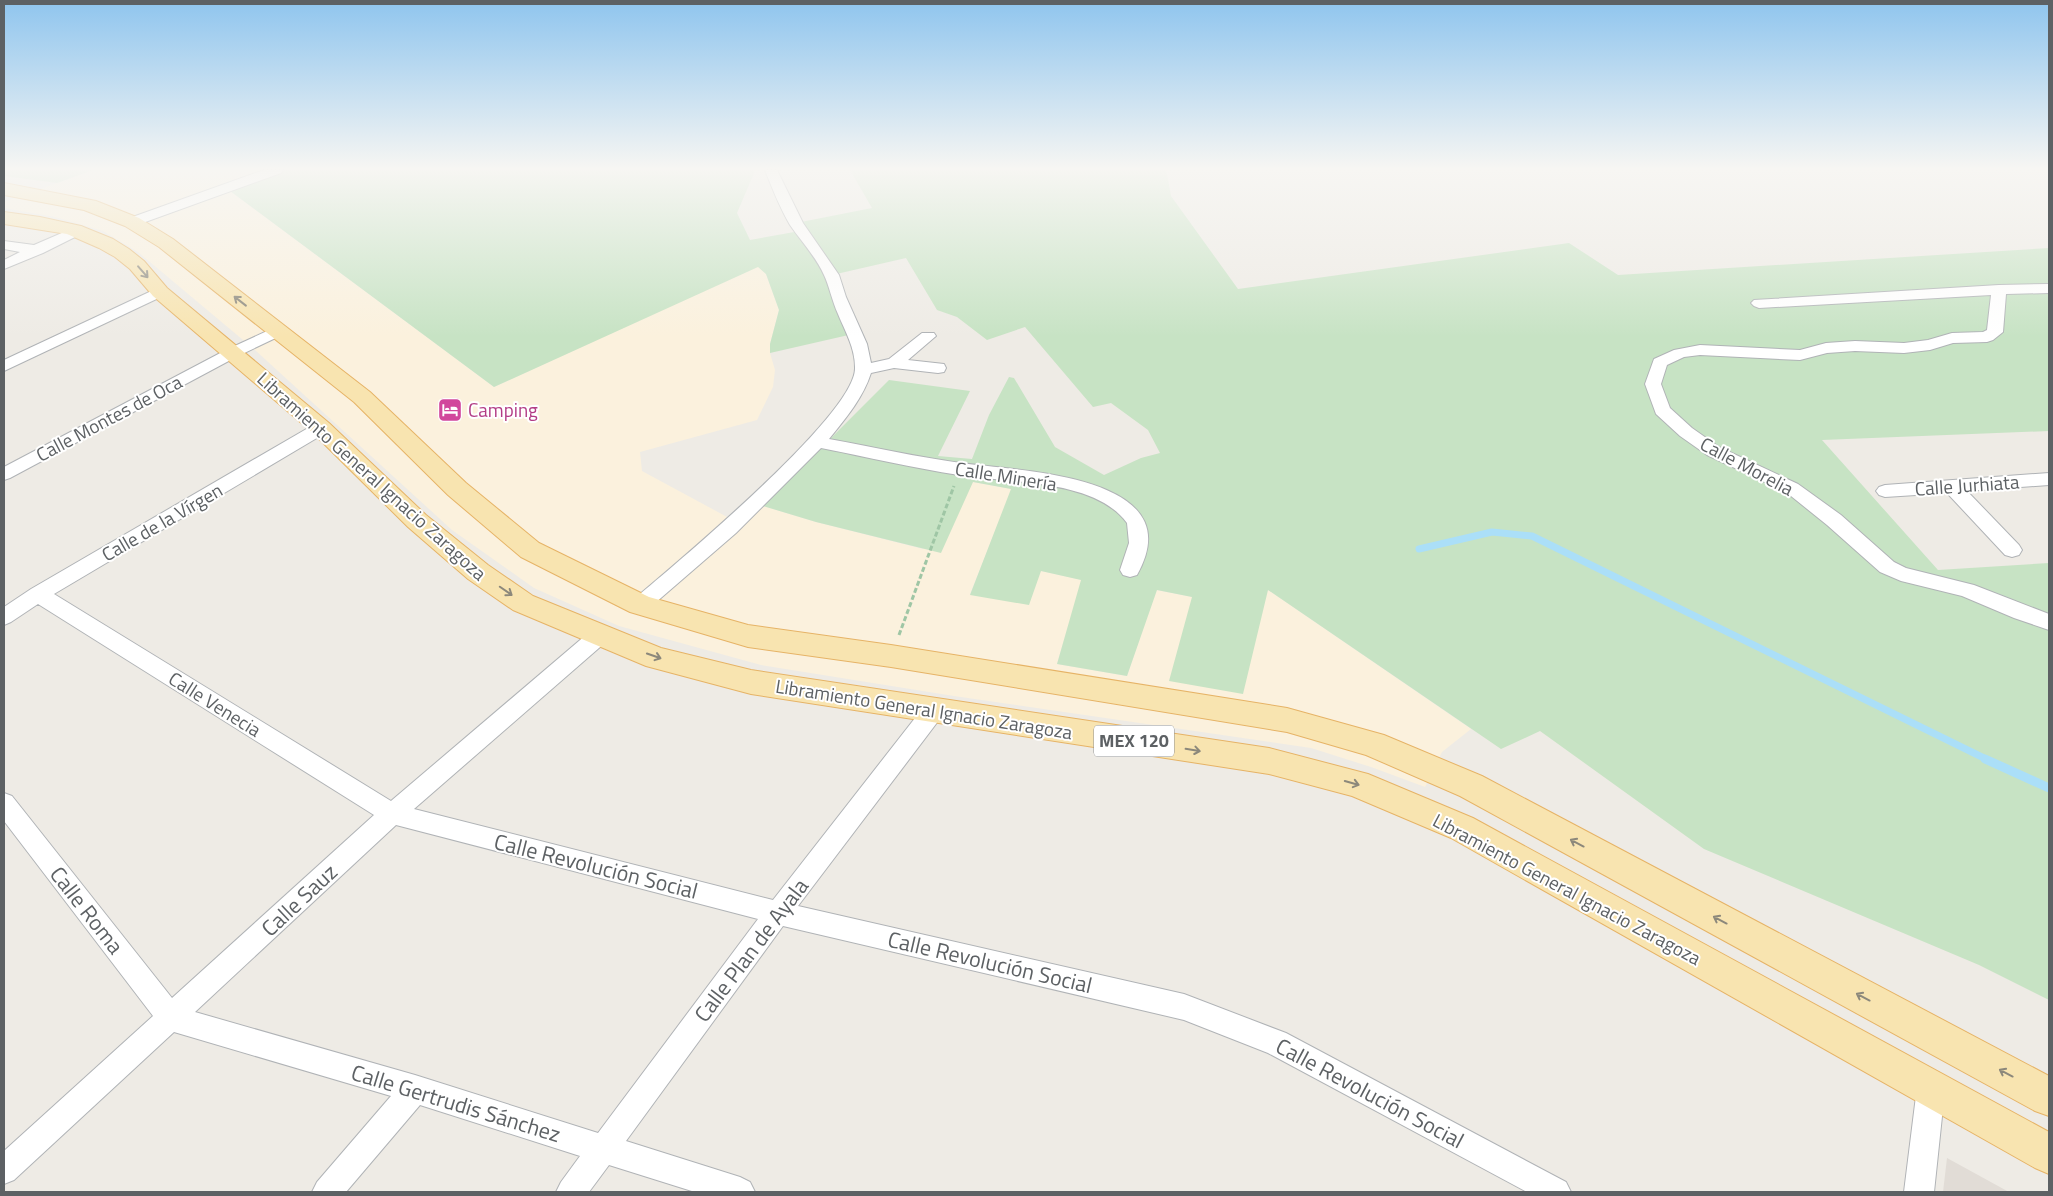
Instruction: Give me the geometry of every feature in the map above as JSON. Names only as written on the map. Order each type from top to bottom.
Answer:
[{"type":"main road","name":"Libramiento General Ignacio Zaragoza","points":[[61,226],[78,230],[109,244],[137,265],[160,292],[224,357],[321,428],[417,521],[478,572],[524,604],[656,658],[751,682],[1269,761],[1357,784],[1462,828],[2049,1154]]},
{"type":"main road","name":"MEX 120","points":[[138,226],[166,243],[362,398],[458,489],[530,550],[640,605],[748,636],[891,656],[1286,720],[1373,744],[1471,786],[2049,1096]]},
{"type":"street","points":[[640,605],[729,528],[817,442],[846,407],[860,384],[864,369],[859,344],[838,296],[832,275],[798,226]]},
{"type":"street","points":[[4,265],[78,230]]},
{"type":"street","points":[[4,245],[38,250]]},
{"type":"street","points":[[1759,304],[1999,290],[2049,289]]},
{"type":"street","name":"Calle Morelia","points":[[1999,290],[1994,332],[1987,337],[1952,338],[1930,345],[1904,348],[1836,347],[1800,355],[1730,354],[1700,350],[1680,353],[1660,362],[1653,384],[1662,410],[1686,432],[1714,451],[1792,488],[1887,567],[1918,579],[1967,590],[2021,613],[2049,622]]},
{"type":"street","points":[[4,366],[160,292]]},
{"type":"street","name":"Calle Montes de Oca","points":[[4,474],[224,357],[278,331]]},
{"type":"street","points":[[894,363],[928,336]]},
{"type":"street","points":[[864,369],[894,363],[938,368]]},
{"type":"street","name":"Calle de la Vírgen","points":[[4,617],[38,594],[321,428]]},
{"type":"street","name":"Calle Minería","points":[[817,442],[960,469],[1044,479],[1087,490],[1114,502],[1133,517],[1140,537],[1130,570]]},
{"type":"street","name":"Calle Jurhiata","points":[[1885,490],[2049,479]]},
{"type":"street","points":[[1950,486],[2012,550]]},
{"type":"street","name":"Calle Venecia","points":[[38,594],[392,814]]},
{"type":"street","name":"Calle Sauz","points":[[4,1170],[392,814],[600,635]]},
{"type":"street","name":"Calle Plan de Ayala","points":[[571,1192],[778,913],[934,710]]},
{"type":"street","name":"Calle Roma","points":[[4,803],[171,1018]]},
{"type":"street","name":"Calle Revolución Social","points":[[392,814],[778,913],[1184,1007],[1276,1042],[1556,1192]]},
{"type":"street","name":"Calle Gertrudis Sánchez","points":[[171,1018],[415,1089],[602,1150],[740,1192]]},
{"type":"street","points":[[1919,1192],[1931,1088]]},
{"type":"street","points":[[327,1192],[415,1089]]},
{"type":"path","points":[[891,656],[960,469]]},
{"type":"shaded area","points":[[85,226],[277,226],[494,387],[758,266],[766,274],[779,310],[770,344],[770,353],[775,370],[773,387],[757,420],[640,452],[642,471],[729,518],[763,506],[816,522],[923,549],[973,482],[1012,489],[970,594],[1041,571],[1082,580],[1057,664],[1127,676],[1156,590],[1192,597],[1268,590],[1471,729],[1442,752],[1425,787],[1311,748],[954,696],[761,665],[619,626],[534,588],[452,530],[255,350],[138,252],[103,231]]},
{"type":"shaded area","points":[[1947,1158],[2009,1192],[1943,1192]]},
{"type":"green space","points":[[277,226],[743,226],[750,240],[800,231],[797,226],[1192,226],[1238,289],[1569,243],[1618,275],[2049,248],[2049,431],[1822,440],[1938,570],[2049,563],[2049,1000],[1979,965],[1704,849],[1540,731],[1501,749],[1268,590],[1243,694],[1169,681],[1192,597],[1157,590],[1127,676],[1057,664],[1081,580],[1041,571],[1029,605],[970,595],[1011,489],[973,482],[941,553],[816,522],[763,506],[889,380],[970,391],[938,456],[972,459],[989,415],[1009,377],[1014,378],[1055,447],[1104,475],[1141,458],[1160,453],[1148,430],[1111,403],[1093,407],[1025,327],[987,340],[957,317],[937,310],[906,258],[832,275],[853,334],[770,353],[770,344],[779,310],[766,274],[758,267],[494,387]]},
{"type":"waterway","points":[[1419,549],[1492,532],[1532,536],[1988,760]]},
{"type":"waterway","points":[[1985,759],[2049,788]]},
{"type":"place","name":"Camping","points":[[450,410]]}]
